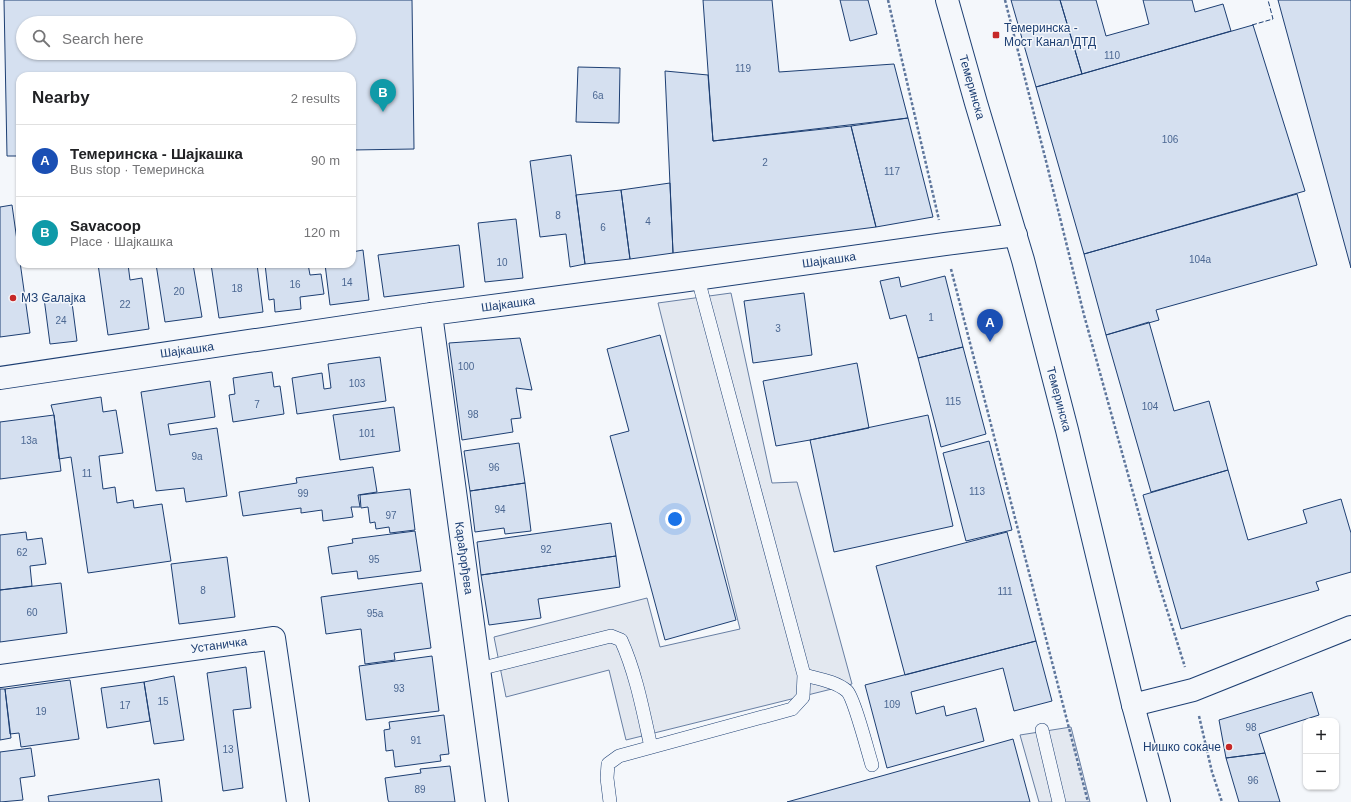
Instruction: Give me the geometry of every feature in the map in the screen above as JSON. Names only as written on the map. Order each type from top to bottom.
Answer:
[{"type":"street","name":"Темеринска","points":[[947,0],[1016,235],[1067,430],[1133,705],[1159,802]]},
{"type":"street","name":"Шајкашка","points":[[0,378],[431,314],[1016,235]]},
{"type":"street","name":"Карађорђева","points":[[431,314],[497,802]]},
{"type":"street","points":[[1133,705],[1193,690],[1351,627]]},
{"type":"street","name":"Устаничка","points":[[0,676],[274,638],[298,802]]},
{"type":"lane","points":[[610,802],[607,778],[608,764],[619,756],[792,708],[803,697],[804,675],[698,278]]},
{"type":"lane","points":[[479,669],[611,636],[621,640],[626,651],[639,696],[651,747]]},
{"type":"lane","points":[[804,675],[836,684],[848,692],[854,706],[872,765]]},
{"type":"lane","points":[[1042,730],[1059,802]]},
{"type":"path","points":[[888,0],[944,244],[1088,802]]},
{"type":"path","points":[[1005,0],[1084,315],[1155,572],[1193,690],[1212,772],[1222,802]]},
{"type":"shaded area","points":[[731,293],[772,483],[797,482],[852,684],[626,740],[609,670],[506,697],[494,637],[647,598],[660,647],[740,629],[658,303]]},
{"type":"shaded area","points":[[1071,727],[1090,802],[1039,802],[1020,735]]},
{"type":"building","points":[[4,0],[412,0],[414,149],[356,150],[356,72],[16,72],[16,156],[7,156]]},
{"type":"building","points":[[703,0],[772,0],[779,72],[894,64],[908,118],[713,141]]},
{"type":"building","points":[[840,0],[868,0],[877,34],[850,41]]},
{"type":"building","points":[[1011,0],[1060,0],[1082,74],[1036,87]]},
{"type":"building","points":[[1060,0],[1096,0],[1106,36],[1149,24],[1143,0],[1192,0],[1195,12],[1223,4],[1231,31],[1082,74]]},
{"type":"building","points":[[1278,0],[1351,0],[1351,268]]},
{"type":"building","points":[[1253,25],[1305,191],[1084,254],[1036,87]]},
{"type":"building","points":[[578,67],[620,68],[619,123],[576,122]]},
{"type":"building","points":[[665,71],[708,75],[713,141],[851,126],[876,227],[673,253]]},
{"type":"building","points":[[908,118],[933,217],[876,227],[851,126]]},
{"type":"building","points":[[571,155],[585,264],[570,267],[566,234],[540,237],[530,161]]},
{"type":"building","points":[[670,183],[673,253],[630,259],[621,190]]},
{"type":"building","points":[[621,190],[630,259],[585,264],[576,195]]},
{"type":"building","points":[[1297,194],[1317,265],[1156,310],[1159,320],[1106,335],[1084,254]]},
{"type":"building","name":"МЗ Салајка","points":[[12,205],[16,233],[16,268],[21,268],[30,333],[0,337],[0,207]]},
{"type":"building","points":[[516,219],[523,278],[485,282],[478,223]]},
{"type":"building","points":[[459,245],[464,287],[384,297],[378,255]]},
{"type":"building","points":[[363,250],[369,300],[330,305],[325,268],[356,268],[356,251]]},
{"type":"building","points":[[99,268],[128,268],[130,280],[142,278],[149,329],[108,335]]},
{"type":"building","points":[[157,268],[194,268],[202,317],[165,322]]},
{"type":"building","points":[[212,268],[258,268],[263,312],[219,318]]},
{"type":"building","points":[[265,268],[309,268],[310,275],[321,274],[324,294],[300,297],[301,309],[275,312],[274,299],[269,300]]},
{"type":"building","points":[[945,276],[963,347],[918,358],[906,315],[890,319],[880,281],[899,277],[901,287]]},
{"type":"building","points":[[804,293],[812,355],[753,363],[744,301]]},
{"type":"building","points":[[71,295],[77,341],[50,344],[44,298]]},
{"type":"building","points":[[1149,322],[1174,411],[1209,401],[1228,470],[1151,492],[1106,335]]},
{"type":"building","points":[[660,335],[736,620],[665,640],[610,436],[629,431],[607,349]]},
{"type":"building","points":[[520,338],[532,390],[516,388],[521,418],[511,419],[513,432],[462,440],[449,343]]},
{"type":"building","points":[[963,347],[986,434],[941,447],[918,358]]},
{"type":"building","points":[[380,357],[386,401],[297,414],[292,378],[322,373],[324,389],[331,388],[328,364]]},
{"type":"building","points":[[857,363],[869,428],[776,446],[763,381]]},
{"type":"building","points":[[272,372],[274,387],[280,386],[284,414],[233,422],[229,395],[235,394],[233,378]]},
{"type":"building","points":[[210,381],[215,417],[168,424],[170,435],[217,428],[227,496],[186,502],[184,488],[156,491],[141,392]]},
{"type":"building","points":[[101,397],[103,412],[116,410],[123,453],[99,456],[103,489],[115,487],[117,503],[133,500],[134,508],[162,504],[171,561],[88,573],[71,457],[59,459],[54,415],[51,405]]},
{"type":"building","points":[[394,407],[400,451],[340,460],[333,415]]},
{"type":"building","points":[[54,415],[61,471],[0,479],[0,422]]},
{"type":"building","points":[[928,415],[953,526],[834,552],[810,440]]},
{"type":"building","points":[[989,441],[1012,530],[966,541],[943,453]]},
{"type":"building","points":[[519,443],[525,483],[470,491],[464,451]]},
{"type":"building","points":[[373,467],[377,492],[358,495],[360,507],[351,507],[353,517],[323,521],[322,510],[301,513],[301,508],[243,516],[239,492],[297,483],[296,478]]},
{"type":"building","points":[[1228,470],[1248,540],[1307,523],[1303,510],[1341,499],[1351,533],[1351,572],[1316,582],[1319,590],[1181,629],[1143,495]]},
{"type":"building","points":[[525,483],[531,531],[505,534],[504,528],[475,532],[470,491]]},
{"type":"building","points":[[410,489],[415,530],[390,533],[389,527],[376,529],[375,522],[370,523],[368,507],[361,508],[360,495]]},
{"type":"building","points":[[611,523],[616,556],[481,575],[477,542]]},
{"type":"building","points":[[415,531],[421,571],[358,579],[357,571],[332,574],[328,547],[353,543],[352,539]]},
{"type":"building","points":[[26,532],[27,540],[42,538],[46,564],[30,566],[32,586],[0,590],[0,535]]},
{"type":"building","points":[[1007,532],[1036,641],[905,675],[876,566]]},
{"type":"building","points":[[616,556],[620,587],[538,599],[541,618],[489,625],[481,575]]},
{"type":"building","points":[[227,557],[235,617],[179,624],[171,564]]},
{"type":"building","points":[[61,583],[67,633],[0,642],[0,590]]},
{"type":"building","points":[[422,583],[431,648],[394,653],[395,660],[365,664],[361,629],[326,634],[321,597]]},
{"type":"building","points":[[1036,641],[1052,701],[1014,711],[1003,668],[911,692],[916,714],[944,706],[946,716],[976,708],[984,741],[887,768],[865,685]]},
{"type":"building","points":[[432,656],[439,711],[366,720],[359,666]]},
{"type":"building","points":[[246,667],[251,708],[233,710],[243,788],[223,791],[207,673]]},
{"type":"building","points":[[174,676],[184,740],[154,744],[144,682]]},
{"type":"building","points":[[70,680],[79,739],[21,747],[19,733],[10,734],[5,689]]},
{"type":"building","points":[[144,682],[150,721],[107,728],[101,688]]},
{"type":"building","points":[[0,689],[5,689],[11,738],[0,740]]},
{"type":"building","points":[[1312,692],[1319,715],[1310,718],[1303,718],[1303,720],[1259,734],[1265,753],[1226,758],[1219,720]]},
{"type":"building","points":[[444,715],[449,754],[440,755],[441,761],[395,767],[393,750],[386,751],[384,730],[390,729],[389,722]]},
{"type":"building","points":[[1013,739],[1030,802],[787,802],[885,775]]},
{"type":"building","points":[[31,748],[35,776],[20,778],[23,800],[0,802],[0,752]]},
{"type":"building","points":[[1265,753],[1280,802],[1239,802],[1226,758]]},
{"type":"building","points":[[450,766],[455,802],[389,802],[385,778],[421,773],[420,769]]},
{"type":"building","points":[[159,779],[162,802],[49,802],[48,796]]},
{"type":"fence","points":[[1252,25],[1273,19],[1268,0]]},
{"type":"place","name":"Темеринска - Мост Канал ДТД","points":[[996,35]]},
{"type":"place","name":"Savacoop","points":[[383,112]]},
{"type":"place","name":"МЗ Салајка","points":[[13,298]]},
{"type":"place","name":"Темеринска - Шајкашка","points":[[990,342]]},
{"type":"place","name":"Нишко сокаче","points":[[1229,747]]}]
